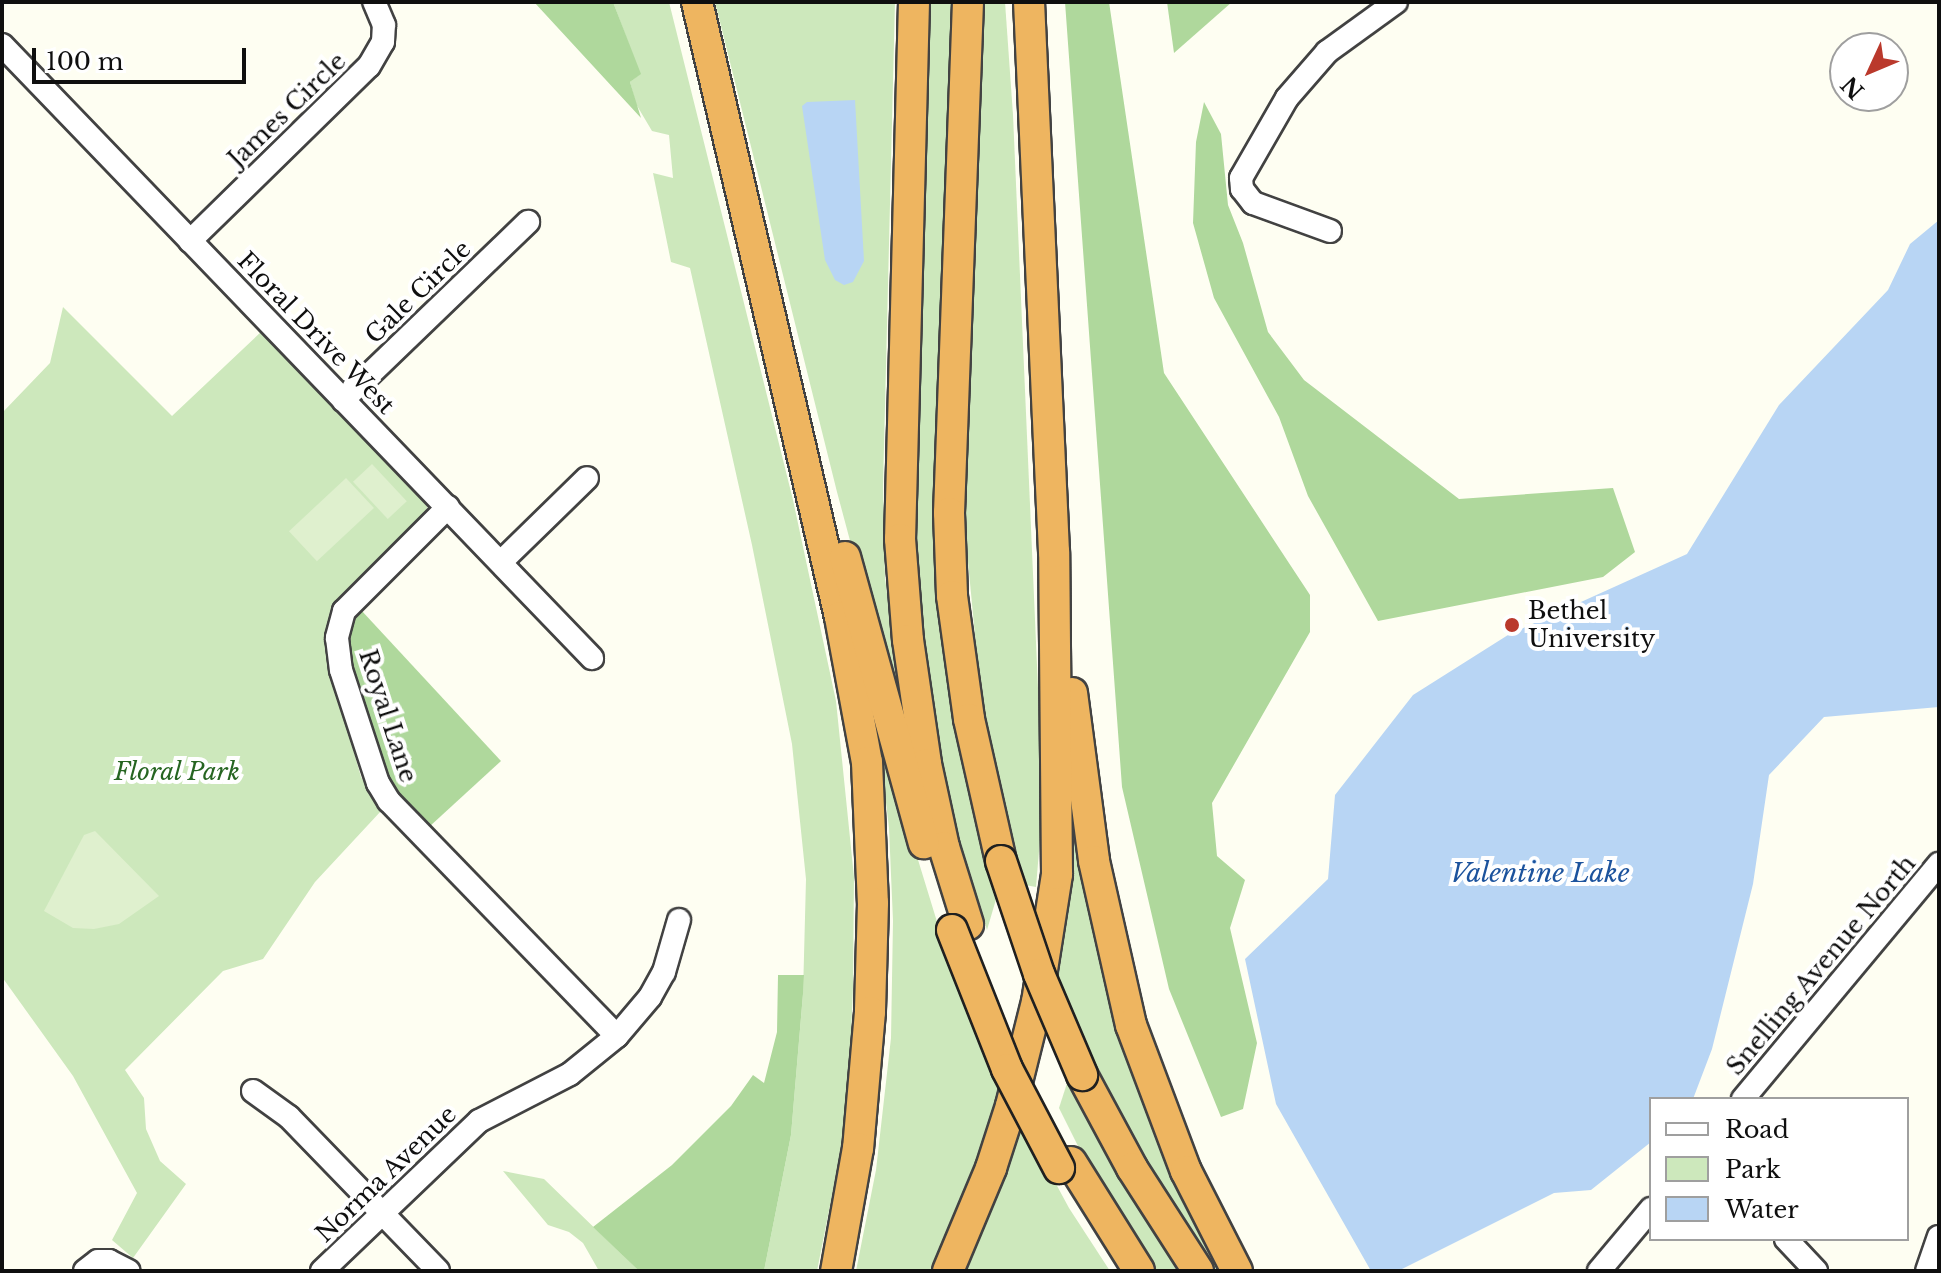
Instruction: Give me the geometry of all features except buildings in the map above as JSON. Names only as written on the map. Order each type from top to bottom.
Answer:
[{"type":"highway","points":[[697,2],[840,617],[867,762],[873,903],[870,1012],[858,1148],[836,1271]]},
{"type":"highway","points":[[914,2],[900,539],[908,640],[926,764],[960,927]]},
{"type":"highway","points":[[968,2],[949,513],[952,596],[969,719],[1001,861],[1039,974],[1082,1075],[1132,1168],[1198,1271]]},
{"type":"highway","points":[[948,1271],[991,1168],[1011,1106],[1049,939],[1057,874],[1054,552],[1028,5]]},
{"type":"highway","points":[[738,186],[960,927],[1007,1069],[1124,1271]]},
{"type":"highway","points":[[1054,552],[1094,861],[1118,978],[1169,1132],[1237,1271]]},
{"type":"highway","points":[[1065,1165],[1139,1271]]},
{"type":"street","name":"James Circle","points":[[190,241],[369,66],[384,33],[381,13],[374,2]]},
{"type":"street","points":[[1330,231],[1253,203],[1242,189],[1241,178],[1287,98],[1327,52],[1396,2]]},
{"type":"street","name":"Floral Drive West","points":[[2,45],[592,658]]},
{"type":"street","name":"Gale Circle","points":[[343,400],[528,222]]},
{"type":"street","points":[[501,562],[587,478]]},
{"type":"street","name":"Royal Lane","points":[[448,507],[344,611],[337,638],[341,670],[378,783],[389,801],[617,1036]]},
{"type":"street","name":"Snelling Avenue North","points":[[1745,1097],[1939,864]]},
{"type":"street","name":"Norma Avenue","points":[[322,1271],[479,1121],[570,1074],[617,1036],[650,997],[664,972],[679,920]]},
{"type":"street","points":[[253,1091],[289,1117],[438,1271]]},
{"type":"street","points":[[1599,1271],[1649,1211]]},
{"type":"street","points":[[1927,1271],[1939,1237]]},
{"type":"street","points":[[1788,1241],[1816,1271]]},
{"type":"street","points":[[92,1266],[109,1261],[129,1271]]},
{"type":"green space","points":[[534,2],[613,2],[641,74],[630,82],[641,118]]},
{"type":"green space","points":[[613,2],[669,2],[793,500],[836,701],[854,877],[853,987],[849,1084],[839,1160],[817,1271],[764,1271],[791,1135],[803,994],[806,879],[792,744],[752,545],[690,268],[671,262],[653,173],[673,178],[669,135],[652,131],[636,104],[630,82],[640,74]]},
{"type":"green space","points":[[715,2],[895,2],[883,487],[885,578],[903,719],[898,720],[837,492]]},
{"type":"green space","points":[[926,2],[954,2],[936,466],[938,549],[981,838],[997,896],[987,930],[945,793],[918,634],[910,460]]},
{"type":"green space","points":[[983,2],[1005,2],[1013,115],[1043,803],[1036,887],[1025,885],[992,755],[979,677],[966,541],[965,453]]},
{"type":"green space","points":[[1065,2],[1109,2],[1164,373],[1310,595],[1310,632],[1212,803],[1217,856],[1245,880],[1230,928],[1257,1043],[1243,1109],[1221,1117],[1169,989],[1122,787]]},
{"type":"green space","points":[[1167,2],[1232,2],[1174,53]]},
{"type":"green space","points":[[1204,102],[1221,134],[1228,205],[1243,243],[1268,332],[1304,380],[1459,499],[1613,488],[1635,552],[1603,577],[1378,621],[1308,496],[1279,417],[1214,298],[1193,223],[1196,142]]},
{"type":"green space","name":"Floral Park","points":[[63,307],[172,416],[262,331],[428,505],[425,514],[344,595],[328,632],[328,660],[361,777],[381,811],[315,882],[263,959],[223,971],[125,1070],[144,1098],[146,1129],[160,1161],[186,1184],[133,1258],[112,1240],[137,1193],[73,1076],[2,977],[2,413],[50,363]]},
{"type":"green space","points":[[372,464],[407,501],[388,519],[353,482]]},
{"type":"green space","points":[[346,478],[374,508],[317,561],[289,531]]},
{"type":"green space","points":[[361,610],[501,761],[429,827],[385,777],[349,651],[352,623]]},
{"type":"green space","points":[[877,726],[942,938],[1004,1085],[964,1199],[932,1271],[856,1271],[876,1170],[891,1038],[893,921],[889,828]]},
{"type":"green space","points":[[1072,805],[1225,1271],[1217,1271],[1162,1190],[1085,1043],[1058,977]]},
{"type":"green space","points":[[95,831],[159,896],[119,924],[94,929],[73,928],[44,911],[84,835]]},
{"type":"green space","points":[[778,975],[804,975],[791,1135],[764,1271],[639,1271],[593,1227],[672,1165],[731,1106],[753,1075],[764,1083],[777,1032]]},
{"type":"green space","points":[[1069,1077],[1183,1271],[1151,1271],[1105,1200],[1059,1108]]},
{"type":"green space","points":[[1022,1121],[1069,1208],[1110,1271],[965,1271],[1010,1161]]},
{"type":"green space","points":[[503,1171],[544,1179],[639,1271],[599,1271],[583,1243],[569,1232],[548,1225]]},
{"type":"water","points":[[855,100],[864,261],[853,282],[844,285],[835,280],[825,260],[802,106],[807,102]]},
{"type":"water","name":"Valentine Lake","points":[[1939,220],[1939,707],[1824,717],[1769,775],[1753,884],[1712,1049],[1694,1097],[1649,1097],[1649,1144],[1591,1190],[1554,1193],[1398,1271],[1371,1271],[1276,1104],[1245,959],[1328,879],[1335,795],[1413,695],[1508,635],[1687,554],[1779,405],[1888,290],[1910,244]]},
{"type":"place","name":"Bethel University","points":[[1512,625]]}]
